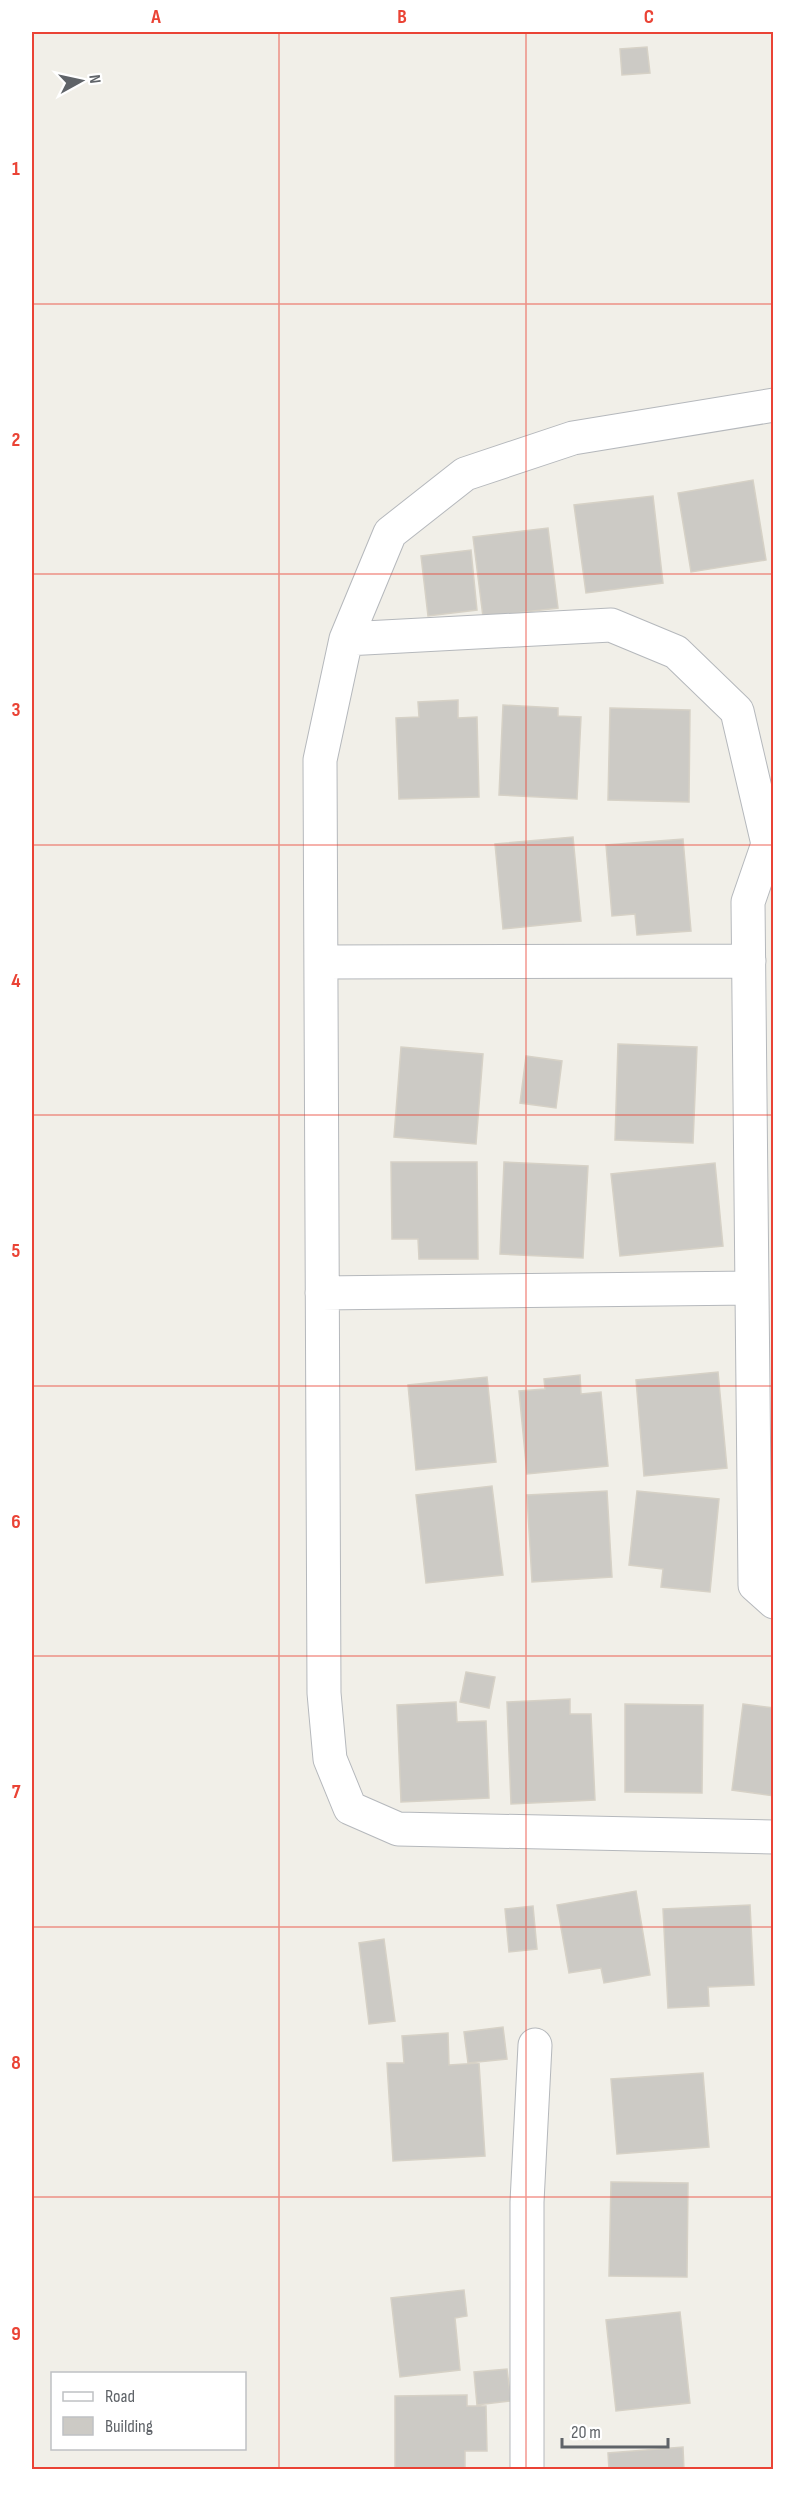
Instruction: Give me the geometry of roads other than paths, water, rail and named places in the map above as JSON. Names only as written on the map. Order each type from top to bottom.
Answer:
[{"type":"street","points":[[774,405],[573,438],[465,474],[390,532],[346,639],[320,760],[324,1694],[330,1759],[350,1808],[398,1829],[774,1837]]},
{"type":"street","points":[[346,639],[611,625],[676,652],[737,711],[771,842],[748,902],[755,1585],[774,1602]]},
{"type":"street","points":[[321,962],[749,961]]},
{"type":"street","points":[[322,1293],[751,1288]]},
{"type":"street","points":[[527,2469],[526,2202],[535,2046]]}]
